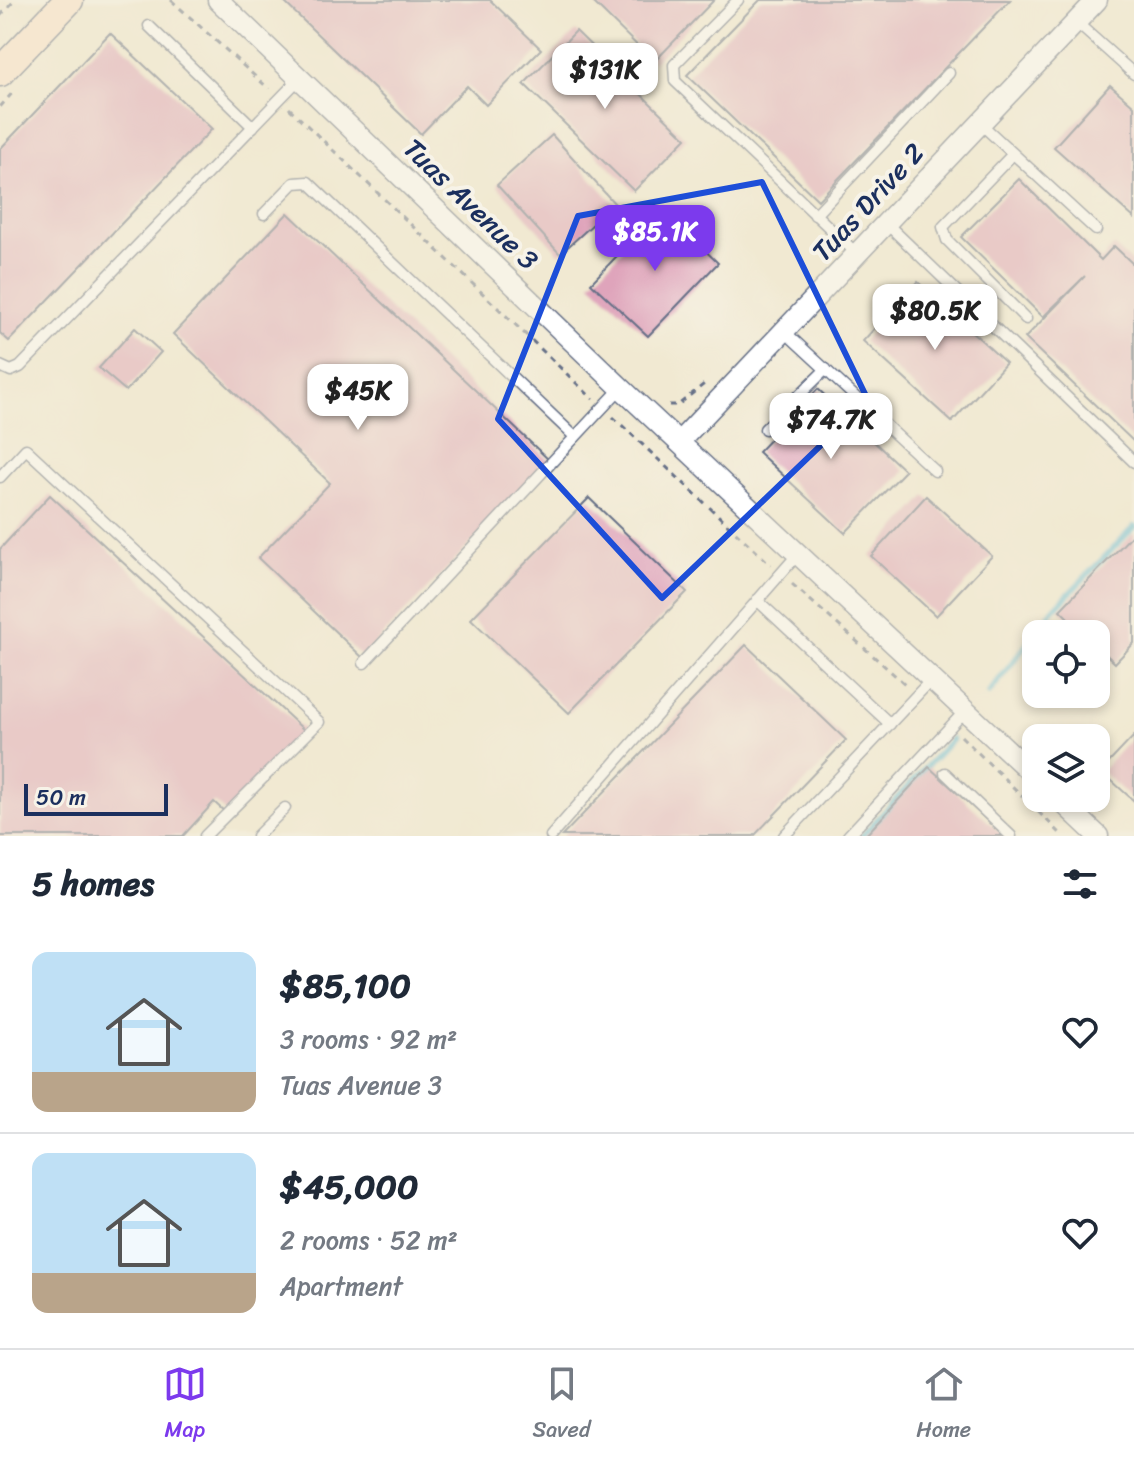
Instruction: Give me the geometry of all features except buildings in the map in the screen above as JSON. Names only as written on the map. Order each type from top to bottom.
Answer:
[{"type":"street","points":[[0,72],[69,0]]},
{"type":"street","name":"Tuas Avenue 3","points":[[218,0],[621,388],[1022,764]]},
{"type":"street","name":"Tuas Drive 2","points":[[679,442],[1097,0]]},
{"type":"street","points":[[1072,812],[1093,834]]},
{"type":"lane","points":[[738,0],[674,65],[673,75],[857,254]]},
{"type":"lane","points":[[1076,22],[1134,74]]},
{"type":"lane","points":[[149,26],[253,127]]},
{"type":"lane","points":[[815,215],[949,73]]},
{"type":"lane","points":[[0,366],[11,371],[20,367],[299,79]]},
{"type":"lane","points":[[980,123],[1096,230]]},
{"type":"lane","points":[[1013,154],[943,227],[947,240],[1026,319]]},
{"type":"lane","points":[[264,214],[294,183],[308,182],[575,437]]},
{"type":"lane","points":[[886,223],[1134,462]]},
{"type":"lane","points":[[784,331],[935,471]]},
{"type":"lane","points":[[765,429],[826,369]]},
{"type":"lane","points":[[364,663],[621,388]]},
{"type":"lane","points":[[0,477],[26,449],[319,722],[205,836]]},
{"type":"lane","points":[[551,836],[798,554]]},
{"type":"lane","points":[[757,600],[890,724]]},
{"type":"lane","points":[[784,836],[932,679]]},
{"type":"lane","points":[[848,836],[965,711]]},
{"type":"lane","points":[[945,773],[1011,836]]},
{"type":"lane","points":[[257,836],[285,808]]},
{"type":"path","points":[[0,16],[15,0]]},
{"type":"path","points":[[171,0],[781,574],[917,695]]},
{"type":"path","points":[[950,726],[1063,836]]},
{"type":"highlighted area","points":[[762,182],[868,400],[662,598],[498,419],[578,216]]},
{"type":"waterway","points":[[989,693],[1054,609],[1134,527]]},
{"type":"waterway","points":[[862,836],[952,739]]}]
